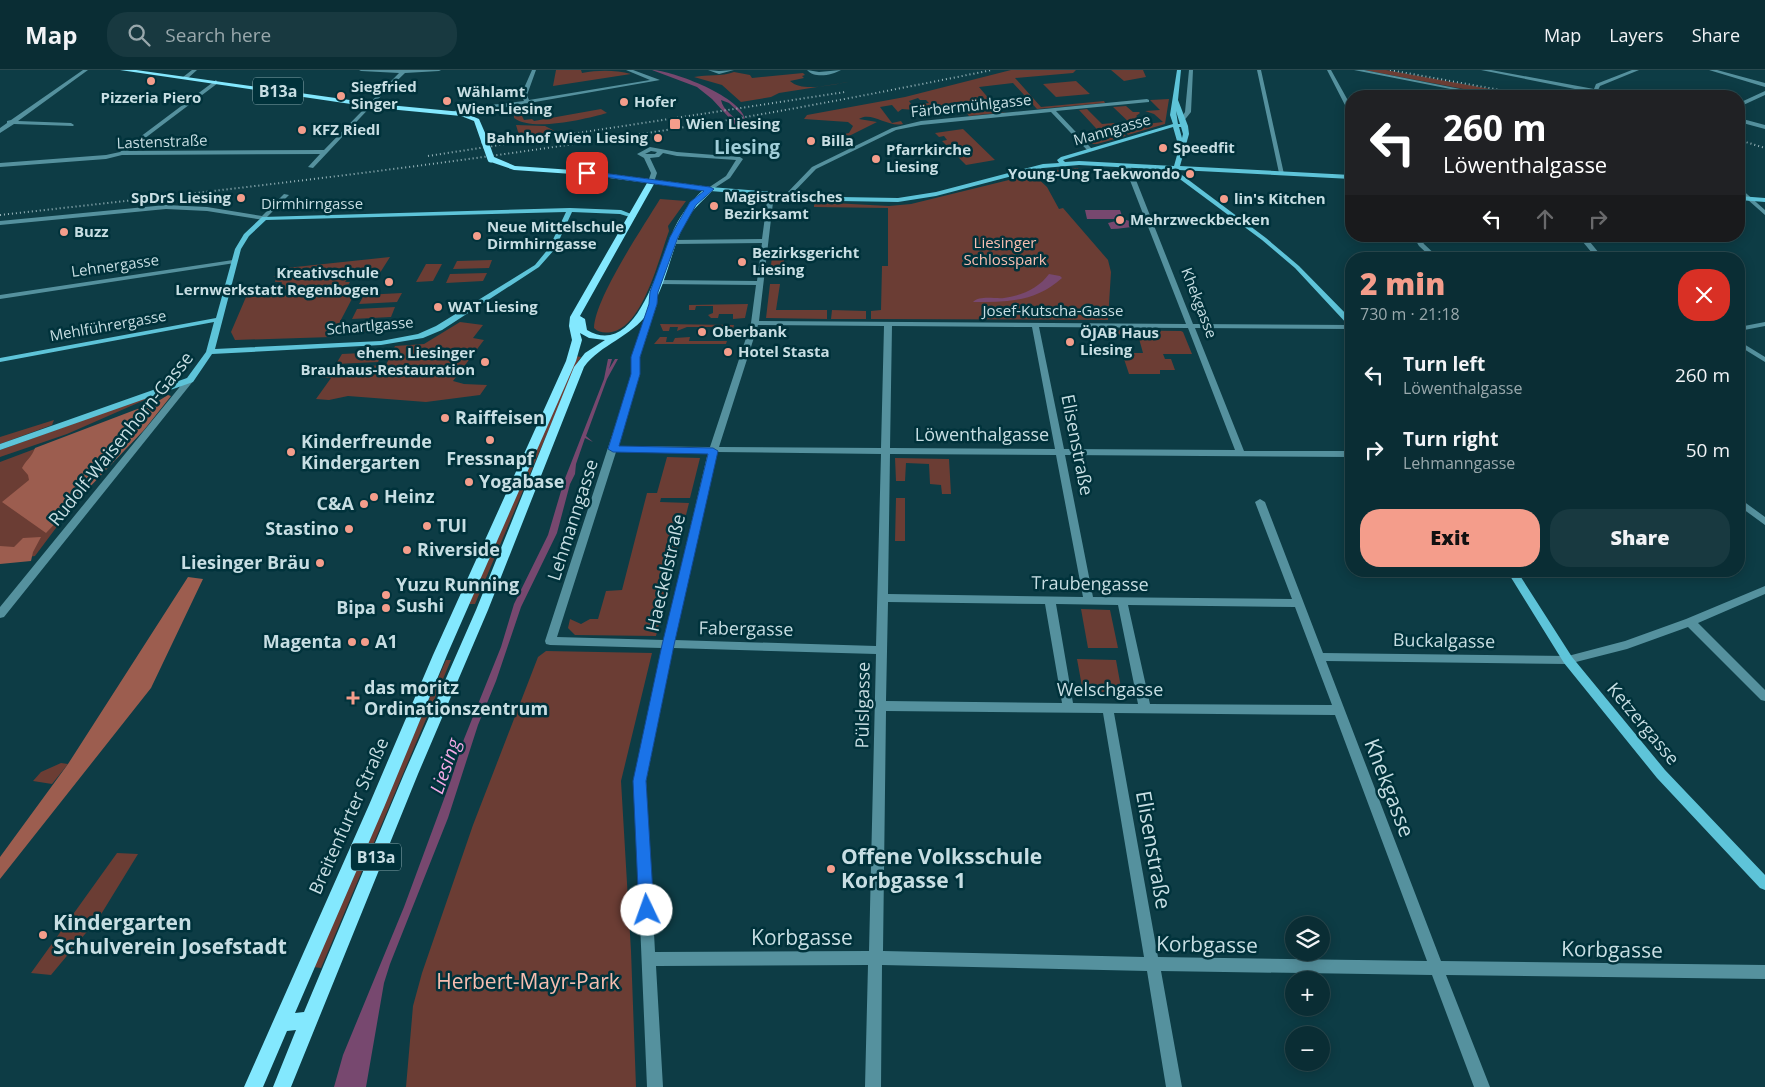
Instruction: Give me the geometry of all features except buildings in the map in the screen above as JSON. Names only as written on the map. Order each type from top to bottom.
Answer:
[{"type":"main road","name":"B13a","points":[[123,70],[453,113],[480,126],[491,159],[514,168],[587,173],[710,189]]},
{"type":"main road","points":[[1179,70],[1176,101],[1173,108],[1174,125],[1182,148]]},
{"type":"main road","points":[[1176,101],[1186,134],[1175,168],[1176,174],[1247,225],[1297,267],[1345,319]]},
{"type":"main road","points":[[1174,125],[1184,123]]},
{"type":"main road","name":"Manngasse","points":[[1062,161],[1089,150],[1174,125]]},
{"type":"main road","points":[[710,189],[879,201],[908,200],[1062,161],[1345,177]]},
{"type":"main road","name":"Breitenfurter Straße","points":[[253,1087],[381,796],[446,640],[571,361],[577,340],[574,322],[581,306],[651,182]]},
{"type":"main road","name":"Lehmanngasse","points":[[654,292],[672,242],[693,204],[710,189]]},
{"type":"main road","points":[[1745,199],[1765,200]]},
{"type":"main road","points":[[596,211],[629,207],[640,202]]},
{"type":"main road","name":"Dirmhirngasse","points":[[264,218],[570,210],[596,211]]},
{"type":"main road","name":"Schartlgasse","points":[[210,352],[381,342],[420,336],[439,328],[537,266],[552,249],[570,210]]},
{"type":"main road","points":[[596,211],[624,213],[633,216]]},
{"type":"main road","name":"Rudolf-Waisenhorn-Gasse","points":[[190,380],[210,352],[220,319],[233,262],[246,235],[264,218]]},
{"type":"main road","name":"B13a","points":[[282,1087],[411,774],[482,610],[508,540],[558,423],[579,366],[588,355],[634,325],[654,292]]},
{"type":"main road","points":[[581,306],[580,321],[583,331],[596,337],[618,336]]},
{"type":"main road","name":"Mehlführergasse","points":[[0,360],[220,319]]},
{"type":"main road","points":[[0,447],[190,380]]},
{"type":"main road","name":"Ketzergasse","points":[[1516,577],[1568,660],[1661,774],[1765,884]]},
{"type":"main road","points":[[282,1022],[308,1021]]},
{"type":"street","points":[[0,131],[86,70]]},
{"type":"street","points":[[185,78],[195,70]]},
{"type":"street","points":[[361,70],[439,70]]},
{"type":"street","points":[[527,102],[524,94],[534,70]]},
{"type":"street","points":[[453,113],[468,108],[527,102],[657,80],[628,70]]},
{"type":"street","points":[[710,70],[719,73],[732,70]]},
{"type":"street","points":[[810,70],[815,74],[839,70]]},
{"type":"street","points":[[1184,123],[1188,112],[1191,70]]},
{"type":"street","points":[[1260,70],[1282,173]]},
{"type":"street","points":[[1329,70],[1345,100]]},
{"type":"street","points":[[1356,70],[1454,90]]},
{"type":"street","points":[[1483,70],[1590,90]]},
{"type":"street","points":[[1596,90],[1598,85],[1637,70]]},
{"type":"street","points":[[1711,70],[1765,85]]},
{"type":"street","points":[[311,167],[404,71]]},
{"type":"street","points":[[122,153],[216,82]]},
{"type":"street","points":[[1745,102],[1765,93]]},
{"type":"street","name":"Färbermühlgasse","points":[[788,195],[814,168],[898,128],[922,123],[1147,101]]},
{"type":"street","points":[[1052,110],[1089,150]]},
{"type":"street","points":[[0,122],[70,125]]},
{"type":"street","points":[[1745,122],[1765,127]]},
{"type":"street","points":[[662,151],[678,154],[736,157],[740,160],[728,177],[710,189]]},
{"type":"street","name":"Lastenstraße","points":[[0,165],[106,157],[122,153],[326,152]]},
{"type":"street","points":[[646,157],[654,173],[651,182]]},
{"type":"street","name":"Khekgasse","points":[[1127,165],[1241,454]]},
{"type":"street","name":"Haeckelstraße","points":[[655,1087],[640,781],[668,645],[713,451],[755,323],[771,194]]},
{"type":"street","name":"Rudolf-Waisenhorn-Gasse","points":[[264,218],[286,195]]},
{"type":"street","points":[[1745,195],[1765,213]]},
{"type":"street","name":"Dirmhirngasse","points":[[0,224],[166,207],[207,209],[264,218]]},
{"type":"street","points":[[672,242],[765,241]]},
{"type":"street","points":[[1419,242],[1429,252]]},
{"type":"street","points":[[1586,242],[1594,252]]},
{"type":"street","name":"Lehnergasse","points":[[0,296],[233,262]]},
{"type":"street","points":[[658,282],[760,283]]},
{"type":"street","name":"Lehmanngasse","points":[[550,641],[636,374],[636,357],[653,304],[654,292]]},
{"type":"street","name":"Josef-Kutscha-Gasse","points":[[755,323],[1035,326],[1345,325]]},
{"type":"street","name":"Pülslgasse","points":[[873,1087],[888,324]]},
{"type":"street","points":[[1745,328],[1765,324]]},
{"type":"street","name":"Elisenstraße","points":[[1035,326],[1089,600]]},
{"type":"street","points":[[1745,347],[1765,360]]},
{"type":"street","name":"Rudolf-Waisenhorn-Gasse","points":[[0,614],[190,380]]},
{"type":"street","name":"Löwenthalgasse","points":[[613,449],[1345,454]]},
{"type":"street","name":"Khekgasse","points":[[1260,502],[1482,1087]]},
{"type":"street","points":[[1745,506],[1765,522]]},
{"type":"street","name":"Buckalgasse","points":[[1320,657],[1568,660],[1621,647],[1690,622],[1765,590]]},
{"type":"street","name":"Traubengasse","points":[[883,598],[1298,602]]},
{"type":"street","points":[[1050,600],[1068,708]]},
{"type":"street","points":[[1122,600],[1145,708]]},
{"type":"street","points":[[1690,622],[1765,697]]},
{"type":"street","name":"Fabergasse","points":[[550,641],[882,650]]},
{"type":"street","name":"Welschgasse","points":[[880,706],[1339,710]]},
{"type":"street","name":"Elisenstraße","points":[[1108,709],[1174,1087]]},
{"type":"street","name":"Korbgasse","points":[[649,959],[875,958],[1153,964],[1765,972]]},
{"type":"green space","points":[[556,70],[581,70],[582,73],[613,71],[631,74],[553,86]]},
{"type":"green space","points":[[1011,70],[1076,70],[1073,73],[1015,78],[1041,107],[1104,101],[1105,103],[1037,109],[1013,83],[979,87],[1000,112],[1007,112],[969,116],[966,112],[980,110],[977,105],[919,111],[915,105],[929,103],[918,98],[909,101],[915,110],[902,109],[898,112],[892,105],[880,107],[892,123],[901,121],[903,124],[897,125],[875,118],[864,117],[859,119],[877,122],[849,136],[844,134],[849,133],[853,126],[848,122],[804,119],[807,115],[905,97]]},
{"type":"green space","points":[[1111,70],[1143,70],[1146,77],[1124,81]]},
{"type":"green space","points":[[1364,70],[1386,70],[1496,90],[1469,90]]},
{"type":"green space","points":[[734,72],[750,75],[752,78],[803,73],[805,75],[802,76],[804,78],[790,81],[796,85],[820,87],[779,93],[771,97],[741,102],[722,85],[694,77]]},
{"type":"green space","points":[[1076,81],[1090,94],[1056,97],[1043,84]]},
{"type":"green space","points":[[1169,99],[1165,124],[1128,135],[1122,128],[1133,126],[1113,107],[1126,106],[1133,112],[1139,112],[1136,116],[1146,124],[1163,122],[1154,114],[1145,111],[1160,110],[1150,100]]},
{"type":"green space","points":[[601,109],[607,113],[559,123],[533,124],[514,118],[514,114],[525,110],[520,112],[524,120],[532,119],[534,121]]},
{"type":"green space","points":[[1087,109],[1102,124],[1114,123],[1126,136],[1097,144],[1090,144],[1083,136],[1090,136],[1095,141],[1107,140],[1079,110]]},
{"type":"green space","points":[[516,125],[545,126],[557,132],[502,141],[519,135]]},
{"type":"green space","points":[[963,129],[995,160],[966,165],[942,141],[947,140],[944,136],[939,137],[935,133]]},
{"type":"green space","name":"Liesinger Schlosspark","points":[[1078,168],[1081,174],[1034,175],[1047,187],[1059,209],[1063,208],[1108,260],[1111,272],[1108,320],[871,319],[871,311],[881,310],[882,266],[888,266],[888,208],[814,207],[814,202],[889,206],[911,204],[1045,171]]},
{"type":"green space","points":[[660,199],[686,201],[668,226],[669,231],[655,273],[641,305],[623,327],[612,332],[598,331],[594,328],[596,315],[602,299],[621,263]]},
{"type":"green space","points":[[773,250],[786,250],[782,272],[770,272]]},
{"type":"green space","points":[[390,257],[378,276],[349,277],[345,282],[350,282],[345,290],[277,290],[282,282],[275,282],[276,277],[273,277],[288,273],[286,268]]},
{"type":"green space","points":[[492,260],[489,268],[453,269],[457,261]]},
{"type":"green space","points":[[426,264],[442,264],[433,281],[416,282]]},
{"type":"green space","points":[[487,273],[483,281],[446,283],[450,274]]},
{"type":"green space","points":[[770,284],[780,284],[776,310],[827,310],[827,319],[766,318]]},
{"type":"green space","points":[[355,293],[332,337],[235,340],[231,332],[246,297]]},
{"type":"green space","points":[[402,293],[397,302],[359,304],[364,295]]},
{"type":"green space","points":[[748,304],[745,318],[733,319],[733,314],[719,314],[718,318],[711,318],[708,315],[713,313],[713,306],[696,306],[695,310],[689,310],[689,305]]},
{"type":"green space","points":[[395,307],[391,317],[352,319],[357,309]]},
{"type":"green space","points":[[832,310],[866,311],[866,319],[831,319]]},
{"type":"green space","points":[[389,322],[384,331],[345,333],[349,324]]},
{"type":"green space","points":[[460,322],[483,325],[473,338],[484,340],[453,381],[464,384],[487,385],[480,395],[426,402],[348,396],[329,400],[316,399],[331,378],[320,377],[324,368],[386,365],[395,346],[424,344]]},
{"type":"green space","points":[[660,324],[734,325],[732,333],[725,333],[719,327],[687,327],[677,331],[678,327],[670,327],[669,331],[663,331]]},
{"type":"green space","points":[[1095,330],[1181,331],[1192,354],[1163,354],[1165,359],[1171,359],[1175,370],[1160,370],[1160,374],[1129,374],[1122,353],[1143,353],[1138,335],[1097,334]]},
{"type":"green space","points":[[660,337],[667,337],[666,342],[673,342],[675,338],[690,337],[689,341],[727,341],[726,344],[654,344]]},
{"type":"green space","points":[[383,352],[378,362],[336,364],[342,354]]},
{"type":"green space","points":[[575,356],[581,357],[475,604],[469,604]]},
{"type":"green space","points":[[156,395],[67,434],[0,457],[0,450]]},
{"type":"green space","points":[[133,412],[115,449],[35,556],[0,561],[0,462]]},
{"type":"green space","points":[[54,420],[52,425],[0,444],[0,437]]},
{"type":"green space","points":[[667,457],[700,458],[690,498],[661,498],[660,502],[689,503],[656,636],[575,635],[568,628],[570,619],[581,624],[590,619],[598,619],[606,591],[622,590],[647,493],[657,493]]},
{"type":"green space","points":[[895,458],[949,459],[951,494],[942,494],[941,485],[930,484],[929,464],[906,463],[905,481],[896,481]]},
{"type":"green space","points":[[896,498],[905,498],[905,541],[895,541]]},
{"type":"green space","points":[[1081,609],[1110,610],[1118,648],[1088,648]]},
{"type":"green space","name":"Herbert-Mayr-Park","points":[[546,651],[652,653],[621,781],[631,951],[636,1087],[406,1087],[413,1006],[422,973],[473,825],[538,657]]},
{"type":"green space","points":[[1077,659],[1116,660],[1122,693],[1083,692]]},
{"type":"green space","points":[[446,660],[451,660],[321,968],[313,967]]},
{"type":"green space","points":[[61,763],[68,764],[52,784],[33,781],[41,772]]},
{"type":"green space","points":[[117,853],[138,854],[100,916],[51,975],[31,973]]},
{"type":"shaded area","points":[[652,70],[676,75],[723,96],[736,105],[744,115],[745,124],[739,129],[743,123],[743,116],[729,103],[721,100],[738,125],[737,129],[733,128],[735,126],[734,123],[712,99],[697,87]]},
{"type":"shaded area","name":"Mehrzweckbecken","points":[[1085,210],[1120,210],[1123,219],[1133,222],[1136,227],[1111,229],[1108,223],[1117,219],[1087,219]]},
{"type":"shaded area","points":[[1049,274],[1062,278],[1042,292],[1009,301],[973,302],[980,299],[1004,298],[1023,293],[1035,287]]},
{"type":"shaded area","name":"Liesing","points":[[608,359],[612,359],[609,369],[615,359],[618,359],[607,379],[586,436],[593,442],[585,438],[557,533],[521,607],[496,681],[478,725],[448,818],[390,964],[384,983],[366,1087],[334,1087],[343,1055],[404,907],[451,780],[464,739],[501,647],[514,604],[548,535],[564,481],[604,379]]},
{"type":"shaded area","points":[[168,395],[171,396],[144,430],[46,533],[2,502],[29,480],[28,475],[22,468],[35,448],[140,408],[147,408]]},
{"type":"shaded area","points":[[41,537],[33,552],[31,561],[0,564],[0,546],[14,547],[23,538]]},
{"type":"shaded area","points":[[188,577],[203,579],[151,688],[0,879],[0,857],[68,764]]},
{"type":"railway","points":[[0,215],[155,198],[543,149],[760,114],[992,70]]},
{"type":"railway","points":[[1390,70],[1500,90]]},
{"type":"railway","points":[[428,156],[845,92]]},
{"type":"railway","points":[[1745,142],[1765,148]]},
{"type":"place","name":"Pizzeria Piero","points":[[151,81]]},
{"type":"place","name":"Siegfried Singer","points":[[341,96]]},
{"type":"place","name":"Wählamt Wien-Liesing","points":[[447,101]]},
{"type":"place","name":"Hofer","points":[[624,102]]},
{"type":"place","name":"Wien Liesing","points":[[675,124]]},
{"type":"place","name":"KFZ Riedl","points":[[302,130]]},
{"type":"place","name":"Bahnhof Wien Liesing","points":[[658,138]]},
{"type":"place","name":"Billa","points":[[811,141]]},
{"type":"place","name":"Speedfit","points":[[1163,148]]},
{"type":"place","name":"Pfarrkirche Liesing","points":[[876,159]]},
{"type":"place","name":"Young-Ung Taekwondo","points":[[1190,174]]},
{"type":"place","name":"SpDrS Liesing","points":[[241,198]]},
{"type":"place","name":"lin's Kitchen","points":[[1224,199]]},
{"type":"place","name":"Magistratisches Bezirksamt","points":[[714,206]]},
{"type":"place","name":"Mehrzweckbecken","points":[[1120,220]]},
{"type":"place","name":"Buzz","points":[[64,232]]},
{"type":"place","name":"Neue Mittelschule Dirmhirngasse","points":[[477,236]]},
{"type":"place","name":"Bezirksgericht Liesing","points":[[742,262]]},
{"type":"place","name":"Kreativschule Lernwerkstatt Regenbogen","points":[[389,282]]},
{"type":"place","name":"WAT Liesing","points":[[438,307]]},
{"type":"place","name":"Oberbank","points":[[702,332]]},
{"type":"place","name":"ÖJAB Haus Liesing","points":[[1070,342]]},
{"type":"place","name":"Hotel Stasta","points":[[728,352]]},
{"type":"place","name":"ehem. Liesinger Brauhaus-Restauration","points":[[485,362]]},
{"type":"place","name":"Raiffeisen","points":[[445,418]]},
{"type":"place","name":"Fressnapf","points":[[490,440]]},
{"type":"place","name":"Kinderfreunde Kindergarten","points":[[291,452]]},
{"type":"place","name":"Yogabase","points":[[469,482]]},
{"type":"place","name":"Heinz","points":[[374,497]]},
{"type":"place","name":"C&A","points":[[364,504]]},
{"type":"place","name":"TUI","points":[[427,526]]},
{"type":"place","name":"Stastino","points":[[349,529]]},
{"type":"place","name":"Riverside","points":[[407,550]]},
{"type":"place","name":"Liesinger Bräu","points":[[320,563]]},
{"type":"place","name":"Yuzu Running Sushi","points":[[386,595]]},
{"type":"place","name":"Bipa","points":[[386,608]]},
{"type":"place","name":"Magenta","points":[[352,642]]},
{"type":"place","name":"A1","points":[[365,642]]},
{"type":"place","name":"das moritz Ordinationszentrum","points":[[353,698]]},
{"type":"place","name":"Offene Volksschule Korbgasse 1","points":[[831,869]]},
{"type":"place","name":"Kindergarten Schulverein Josefstadt","points":[[43,935]]},
{"type":"district","name":"Liesing","points":[[747,147]]},
{"type":"route","points":[[587,173],[710,189],[693,204],[674,237],[654,292],[653,304],[636,357],[636,374],[613,449],[713,451],[668,645],[640,781],[647,910]]}]
